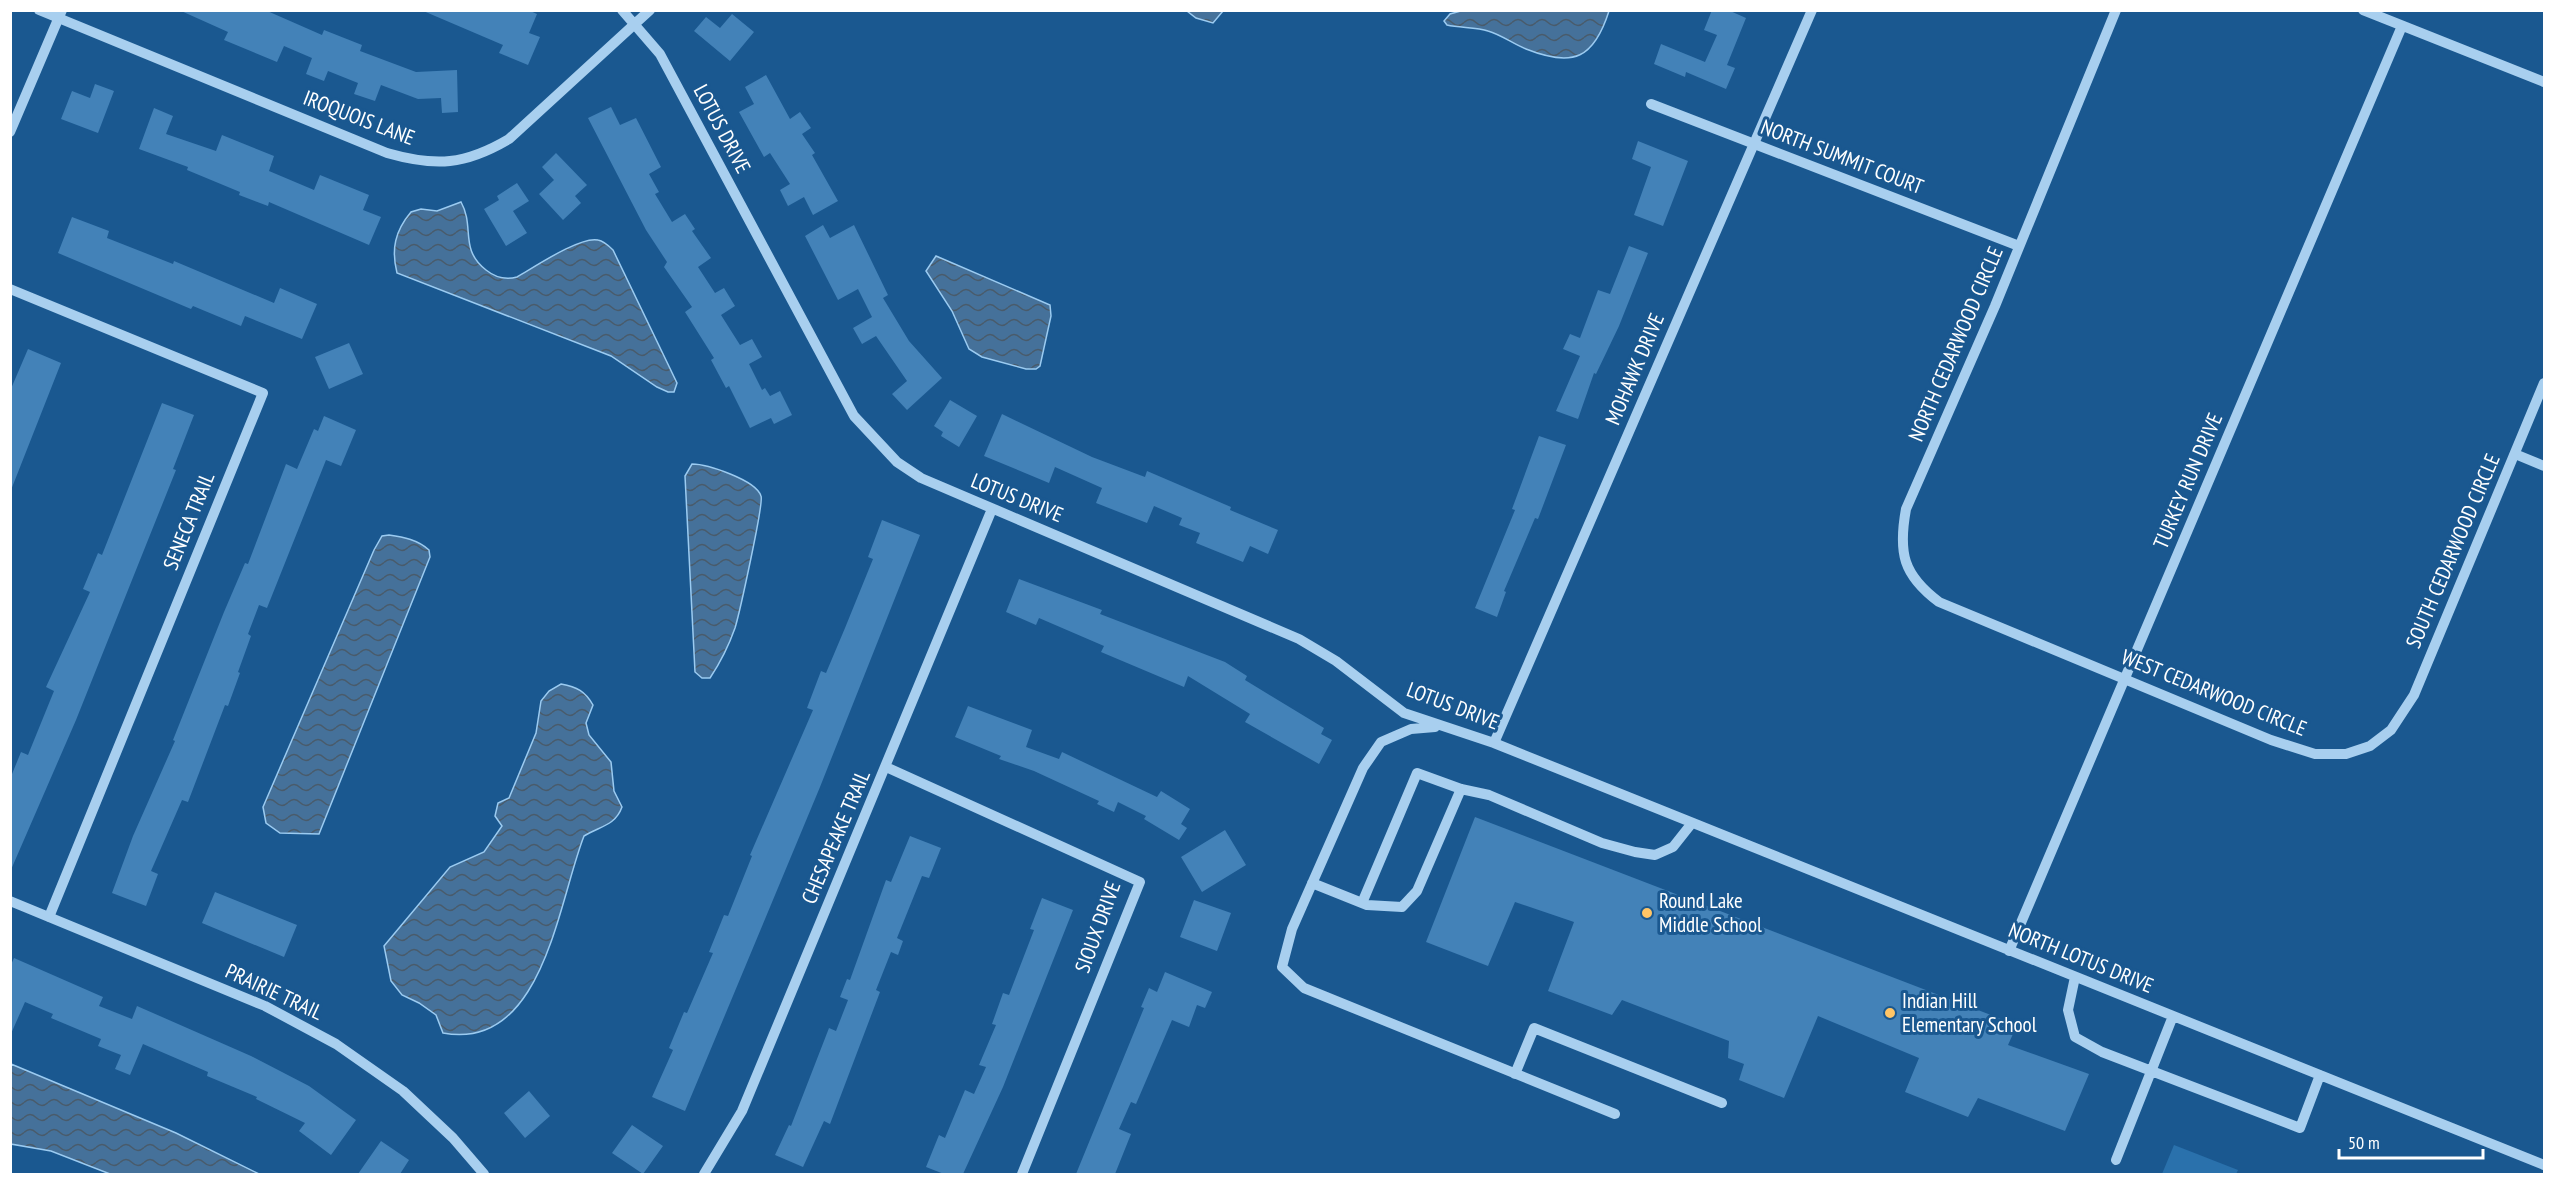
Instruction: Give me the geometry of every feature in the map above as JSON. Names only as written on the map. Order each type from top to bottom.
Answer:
[{"type":"street","name":"IROQUOIS LANE","points":[[39,10],[60,14],[387,153],[414,161],[438,163],[463,160],[488,151],[509,139],[650,10]]},
{"type":"street","name":"LOTUS DRIVE","points":[[622,10],[660,54],[854,416],[875,441],[905,467],[921,478],[1299,639],[1336,661],[1404,713],[1494,743],[1604,787]]},
{"type":"street","name":"MOHAWK DRIVE","points":[[1494,743],[1812,10]]},
{"type":"street","name":"NORTH CEDARWOOD CIRCLE","points":[[2023,636],[1939,602],[1918,587],[1905,564],[1901,536],[1906,509],[2019,246],[2115,10]]},
{"type":"street","points":[[2362,10],[2544,82]]},
{"type":"street","points":[[10,132],[60,14]]},
{"type":"street","name":"TURKEY RUN DRIVE","points":[[2009,951],[2402,26]]},
{"type":"street","name":"NORTH SUMMIT COURT","points":[[1651,104],[2019,246]]},
{"type":"street","name":"SENECA TRAIL","points":[[10,289],[263,393],[49,917]]},
{"type":"street","name":"SOUTH CEDARWOOD CIRCLE","points":[[2391,730],[2414,695],[2544,383]]},
{"type":"street","points":[[2515,454],[2544,466]]},
{"type":"street","name":"CHESAPEAKE TRAIL","points":[[704,1174],[742,1111],[993,509]]},
{"type":"street","name":"WEST CEDARWOOD CIRCLE","points":[[2023,636],[2271,740],[2315,754],[2346,754],[2370,746],[2391,730]]},
{"type":"street","points":[[1438,726],[1411,729],[1381,742],[1363,768],[1292,929],[1282,968],[1304,988],[1615,1114]]},
{"type":"street","name":"SIOUX DRIVE","points":[[886,767],[1140,882],[1022,1174]]},
{"type":"street","points":[[1362,903],[1417,773],[1461,789],[1490,795],[1602,843],[1655,855],[1673,847],[1692,823]]},
{"type":"street","name":"NORTH LOTUS DRIVE","points":[[1604,787],[2544,1165]]},
{"type":"street","points":[[1312,884],[1362,903],[1402,907],[1417,891],[1461,789]]},
{"type":"street","name":"PRAIRIE TRAIL","points":[[10,901],[265,1006],[336,1044],[403,1091],[453,1138],[484,1174]]},
{"type":"street","points":[[2074,977],[2068,1010],[2075,1037],[2102,1052],[2151,1072],[2300,1128],[2320,1075]]},
{"type":"street","points":[[2116,1160],[2173,1016]]},
{"type":"street","points":[[1515,1074],[1533,1028],[1722,1103]]},
{"type":"shaded area","points":[[2174,1145],[2238,1170],[2236,1174],[2162,1174]]},
{"type":"water","points":[[1187,11],[1223,11],[1213,23],[1196,18]]},
{"type":"water","points":[[1461,11],[1609,11],[1603,27],[1589,49],[1580,55],[1557,58],[1526,49],[1484,30],[1447,25],[1444,21],[1450,14]]},
{"type":"water","points":[[461,202],[465,211],[473,254],[486,270],[497,277],[517,277],[557,254],[590,240],[602,241],[608,245],[613,250],[677,383],[674,392],[657,387],[611,356],[397,273],[394,256],[396,241],[401,226],[411,212],[421,209],[437,211]]},
{"type":"water","points":[[936,256],[1050,305],[1051,316],[1040,366],[1036,369],[1026,369],[982,357],[969,349],[952,311],[926,271]]},
{"type":"water","points":[[692,464],[719,470],[741,479],[750,484],[761,496],[755,537],[735,628],[710,678],[702,678],[695,672],[685,476]]},
{"type":"water","points":[[389,535],[415,541],[429,550],[430,557],[319,834],[280,833],[266,823],[263,807],[374,550],[382,536]]},
{"type":"water","points":[[561,684],[580,690],[593,705],[586,723],[589,735],[611,762],[614,791],[622,807],[611,822],[584,836],[554,932],[541,966],[525,996],[504,1020],[477,1033],[443,1033],[436,1015],[402,995],[391,981],[384,946],[450,867],[484,852],[502,826],[495,816],[498,803],[509,798],[536,733],[541,701],[549,691]]},
{"type":"water","points":[[11,1064],[176,1133],[259,1174],[110,1174],[51,1151],[11,1144]]},
{"type":"building","points":[[179,10],[265,10],[322,35],[324,30],[362,45],[360,51],[416,72],[457,70],[458,112],[442,113],[441,98],[418,99],[381,85],[375,101],[354,94],[358,83],[328,71],[324,81],[306,74],[312,58],[284,46],[277,62],[224,40],[228,32]]},
{"type":"building","points":[[421,10],[528,10],[537,14],[529,33],[540,37],[528,65],[499,53],[503,45]]},
{"type":"building","points":[[1712,10],[1728,10],[1746,18],[1727,65],[1735,68],[1726,89],[1686,72],[1685,77],[1654,64],[1661,44],[1705,62],[1717,35],[1704,30]]},
{"type":"building","points":[[732,14],[754,32],[730,61],[694,31],[706,17],[720,28]]},
{"type":"building","points":[[766,75],[790,119],[800,112],[811,128],[802,134],[815,153],[812,155],[838,201],[813,215],[804,197],[788,206],[780,190],[790,184],[770,153],[764,157],[739,112],[754,104],[745,87]]},
{"type":"building","points":[[95,84],[114,91],[98,133],[61,119],[72,91],[90,98]]},
{"type":"building","points":[[611,107],[620,125],[636,118],[661,167],[649,174],[659,192],[655,194],[672,222],[685,214],[695,229],[692,231],[711,258],[698,267],[715,293],[724,288],[735,306],[721,315],[740,345],[752,339],[762,357],[749,364],[762,390],[765,388],[770,396],[780,391],[792,415],[774,424],[771,418],[750,428],[729,386],[726,388],[711,360],[714,358],[685,312],[692,307],[664,267],[667,262],[646,230],[588,118]]},
{"type":"building","points":[[154,108],[173,116],[166,134],[216,151],[222,135],[274,156],[269,171],[314,190],[320,175],[369,195],[363,210],[381,217],[369,245],[269,202],[268,206],[239,195],[240,192],[187,170],[188,167],[139,149]]},
{"type":"building","points":[[1638,141],[1688,161],[1663,226],[1634,215],[1651,167],[1632,159]]},
{"type":"building","points":[[556,153],[587,185],[575,196],[581,203],[563,220],[539,194],[554,180],[542,167]]},
{"type":"building","points":[[517,183],[529,201],[513,211],[527,233],[506,246],[484,209],[499,200],[497,196]]},
{"type":"building","points":[[72,217],[109,231],[107,238],[173,264],[174,261],[274,303],[280,288],[317,304],[302,339],[245,316],[241,326],[193,306],[191,309],[58,253]]},
{"type":"building","points":[[823,225],[830,238],[854,225],[888,295],[883,298],[909,341],[942,378],[907,410],[892,394],[907,381],[876,336],[862,344],[853,328],[872,317],[858,289],[838,300],[805,236]]},
{"type":"building","points":[[1629,246],[1648,253],[1619,326],[1596,374],[1594,373],[1578,419],[1556,411],[1580,356],[1563,349],[1570,334],[1580,338],[1598,290],[1610,294]]},
{"type":"building","points":[[349,343],[363,374],[329,389],[315,357]]},
{"type":"building","points":[[28,349],[61,363],[11,490],[10,391]]},
{"type":"building","points":[[950,400],[977,416],[959,447],[941,436],[943,432],[934,426]]},
{"type":"building","points":[[162,403],[194,415],[173,469],[176,470],[76,720],[10,872],[10,779],[21,752],[28,755],[54,691],[46,687],[90,592],[83,589],[98,553],[102,555]]},
{"type":"building","points":[[1002,414],[1092,457],[1145,477],[1147,471],[1278,530],[1268,554],[1250,546],[1243,562],[1196,543],[1200,533],[1179,525],[1182,518],[1154,506],[1147,523],[1096,503],[1102,488],[1055,467],[1049,483],[984,456]]},
{"type":"building","points":[[324,416],[356,430],[341,466],[326,460],[267,608],[259,605],[248,634],[251,636],[228,706],[225,705],[188,802],[182,800],[151,871],[158,874],[146,906],[112,893],[133,836],[175,741],[173,740],[224,612],[245,563],[248,564],[286,464],[297,469],[314,429],[318,431]]},
{"type":"building","points":[[1539,436],[1566,445],[1538,519],[1535,518],[1504,591],[1506,592],[1497,617],[1475,608],[1515,510],[1512,509]]},
{"type":"building","points":[[882,520],[920,535],[820,787],[685,1111],[652,1097],[673,1050],[669,1048],[684,1012],[687,1013],[713,953],[709,952],[724,915],[728,916],[752,856],[750,855],[813,710],[807,708],[821,671],[826,673],[873,559],[868,557]]},
{"type":"building","points":[[1019,579],[1102,610],[1100,614],[1225,662],[1247,676],[1245,680],[1324,728],[1321,734],[1332,740],[1319,764],[1245,722],[1250,714],[1188,676],[1184,687],[1101,652],[1104,646],[1039,618],[1036,625],[1006,612]]},
{"type":"building","points":[[968,706],[1032,730],[1026,747],[1059,759],[1062,752],[1157,797],[1161,791],[1190,809],[1181,824],[1187,828],[1179,840],[1144,819],[1146,816],[1118,802],[1114,812],[1097,804],[1099,801],[1034,771],[999,759],[1001,756],[955,737]]},
{"type":"building","points":[[1475,817],[2017,1025],[2008,1045],[2089,1074],[2065,1131],[1978,1098],[1968,1117],[1905,1092],[1919,1058],[1818,1016],[1784,1098],[1739,1080],[1744,1064],[1728,1058],[1729,1041],[1622,1000],[1612,1015],[1548,991],[1574,922],[1515,902],[1488,966],[1426,942]]},
{"type":"building","points":[[1225,830],[1246,865],[1202,892],[1181,857]]},
{"type":"building","points":[[910,836],[941,848],[929,878],[922,876],[897,938],[903,941],[898,955],[891,952],[876,990],[880,992],[830,1124],[824,1121],[803,1167],[775,1155],[789,1125],[791,1126],[829,1028],[836,1031],[848,1000],[840,997],[847,979],[850,980],[886,880],[891,882]]},
{"type":"building","points":[[215,892],[297,925],[284,957],[202,923]]},
{"type":"building","points":[[1042,898],[1073,910],[1003,1087],[963,1174],[944,1174],[926,1167],[939,1135],[945,1138],[965,1090],[974,1094],[986,1067],[979,1065],[996,1025],[992,1024],[1003,993],[1009,995],[1034,930],[1030,929]]},
{"type":"building","points":[[1194,900],[1231,913],[1217,951],[1180,937]]},
{"type":"building","points":[[14,958],[103,997],[99,1006],[132,1019],[137,1006],[251,1056],[309,1086],[356,1120],[331,1155],[299,1131],[305,1123],[256,1099],[257,1097],[207,1076],[208,1072],[143,1044],[130,1075],[115,1069],[121,1055],[98,1046],[101,1039],[51,1018],[53,1014],[25,1002],[10,1036],[10,967]]},
{"type":"building","points":[[1165,972],[1212,992],[1205,1008],[1197,1005],[1189,1027],[1172,1020],[1136,1104],[1131,1102],[1119,1129],[1131,1134],[1115,1174],[1076,1174],[1144,1008],[1141,1007],[1149,988],[1157,992]]},
{"type":"building","points":[[529,1091],[550,1116],[525,1138],[504,1113]]},
{"type":"building","points":[[632,1125],[663,1146],[643,1174],[612,1153]]},
{"type":"building","points":[[381,1141],[409,1160],[400,1174],[358,1174]]},
{"type":"place","name":"Round Lake Middle School","points":[[1647,913]]},
{"type":"place","name":"Indian Hill Elementary School","points":[[1890,1013]]}]
